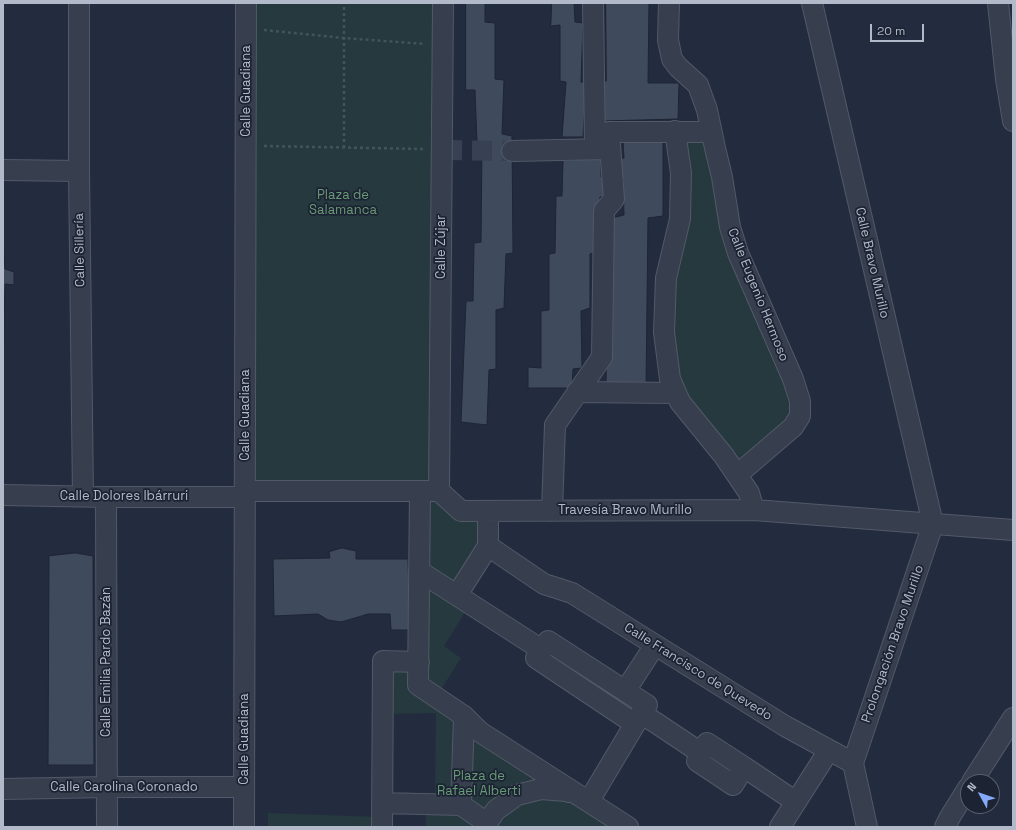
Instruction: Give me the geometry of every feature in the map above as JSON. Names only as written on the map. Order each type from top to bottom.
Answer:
[{"type":"street","name":"Calle Sillería","points":[[79,3],[78,171],[83,496]]},
{"type":"street","name":"Calle Guadiana","points":[[244,827],[246,3]]},
{"type":"street","name":"Calle Zújar","points":[[429,491],[442,150],[443,3]]},
{"type":"street","points":[[552,510],[555,425],[602,357],[604,211],[614,199],[604,143],[593,3]]},
{"type":"street","name":"Calle Eugenio Hermoso","points":[[669,3],[668,40],[672,59],[678,67],[698,86],[707,110],[722,177],[730,227],[738,253],[800,400],[800,416],[793,427],[737,475]]},
{"type":"street","name":"Calle Bravo Murillo","points":[[812,3],[933,524]]},
{"type":"street","points":[[998,3],[1006,79],[1013,121]]},
{"type":"street","points":[[675,131],[681,173],[680,219],[666,278],[664,332],[670,379],[680,402],[724,456],[737,475],[748,493],[754,510]]},
{"type":"street","points":[[512,151],[604,143],[675,131],[711,132]]},
{"type":"street","points":[[3,170],[78,171]]},
{"type":"street","points":[[578,392],[676,393]]},
{"type":"street","points":[[245,494],[429,491],[419,571],[418,685],[464,716],[480,732],[628,827]]},
{"type":"street","name":"Travesía Bravo Murillo","points":[[429,491],[461,511],[754,510],[1013,530]]},
{"type":"street","name":"Calle Dolores Ibárruri","points":[[3,495],[106,497],[245,494]]},
{"type":"street","name":"Calle Emilia Pardo Bazán","points":[[106,497],[107,827]]},
{"type":"street","points":[[457,595],[488,546],[488,511]]},
{"type":"street","name":"Prolongación Bravo Murillo","points":[[853,763],[933,524]]},
{"type":"street","name":"Calle Francisco de Quevedo","points":[[488,546],[544,584],[572,593],[785,726],[853,763]]},
{"type":"street","points":[[419,571],[542,650]]},
{"type":"street","points":[[589,801],[638,718],[647,705],[548,641],[536,658],[638,718],[702,753],[697,761],[733,785],[744,767],[796,802]]},
{"type":"street","points":[[624,691],[655,645]]},
{"type":"street","points":[[382,827],[383,661],[419,662]]},
{"type":"street","points":[[461,805],[464,716]]},
{"type":"street","points":[[977,774],[1013,718]]},
{"type":"street","points":[[780,827],[829,750]]},
{"type":"street","points":[[853,763],[868,827]]},
{"type":"street","name":"Calle Carolina Coronado","points":[[3,789],[107,786],[244,787]]},
{"type":"street","points":[[382,803],[461,805],[485,825],[496,810],[517,795],[541,788],[566,790],[589,801],[606,817],[611,827]]},
{"type":"street","points":[[945,827],[960,801]]},
{"type":"path","points":[[344,3],[344,148]]},
{"type":"path","points":[[246,28],[442,46]]},
{"type":"path","points":[[246,146],[442,150]]},
{"type":"green space","name":"Plaza de Salamanca","points":[[246,3],[443,3],[439,491],[488,511],[488,546],[457,595],[470,604],[444,646],[461,658],[436,697],[628,827],[426,827],[426,804],[435,804],[436,713],[383,714],[383,661],[418,662],[420,491],[245,491]]},
{"type":"green space","points":[[675,131],[711,132],[800,416],[737,475],[680,402],[664,332],[680,219]]},
{"type":"green space","points":[[268,813],[376,817],[376,827],[268,827]]},
{"type":"building","points":[[466,3],[485,3],[485,22],[495,23],[495,79],[504,80],[502,134],[512,136],[513,253],[506,254],[504,308],[496,310],[496,369],[489,370],[487,425],[461,422],[466,301],[473,301],[474,243],[481,242],[482,143],[477,143],[475,90],[466,90]]},
{"type":"building","points":[[552,3],[574,3],[575,22],[583,23],[581,82],[586,82],[583,137],[562,137],[566,82],[560,81],[560,25],[551,26]]},
{"type":"building","points":[[606,3],[649,3],[648,83],[679,83],[678,119],[602,121],[603,82],[606,81]]},
{"type":"building","points":[[663,140],[663,216],[648,218],[646,388],[606,386],[608,255],[612,218],[624,215],[623,179],[617,180],[618,159],[624,158],[623,141]]},
{"type":"building","points":[[601,158],[601,177],[607,177],[608,196],[600,197],[597,252],[590,254],[590,308],[581,311],[582,368],[573,369],[572,388],[528,388],[528,367],[541,368],[541,311],[549,310],[549,254],[555,253],[556,196],[562,196],[563,161]]},
{"type":"building","points":[[3,241],[5,269],[14,272],[14,285],[5,284],[3,368]]},
{"type":"building","points":[[342,548],[356,551],[356,559],[408,559],[410,630],[391,630],[390,614],[368,614],[341,622],[328,620],[318,614],[274,616],[273,559],[330,558],[329,552]]},
{"type":"building","points":[[76,553],[93,556],[94,765],[48,765],[49,556]]},
{"type":"tunnel","points":[[442,150],[512,151]]},
{"type":"park label","name":"Plaza de Rafael Alberti","points":[[479,784]]}]
